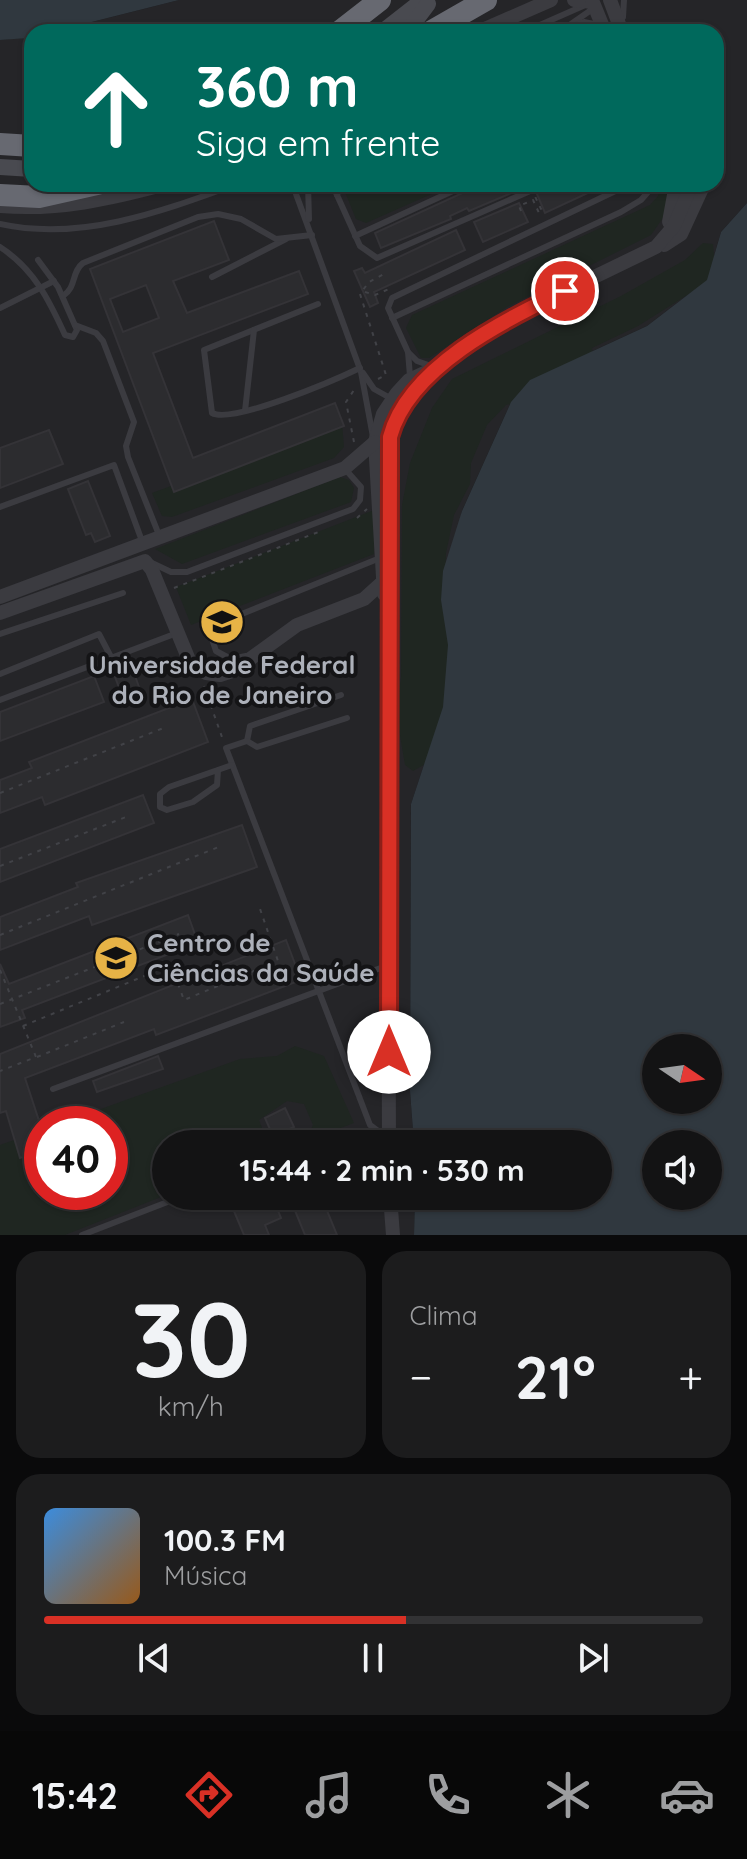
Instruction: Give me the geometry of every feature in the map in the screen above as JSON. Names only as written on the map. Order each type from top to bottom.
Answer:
[{"type":"highway","points":[[358,17],[373,0]]},
{"type":"highway","points":[[349,24],[380,0]]},
{"type":"highway","points":[[444,24],[486,0]]},
{"type":"highway","points":[[0,144],[24,146]]},
{"type":"highway","points":[[0,183],[24,183]]},
{"type":"highway","points":[[0,195],[39,197],[61,192]]},
{"type":"main road","points":[[392,24],[423,0]]},
{"type":"main road","points":[[413,24],[432,0]]},
{"type":"main road","points":[[0,167],[24,168]]},
{"type":"street","points":[[496,24],[547,2],[565,0]]},
{"type":"street","points":[[574,0],[604,1]]},
{"type":"street","points":[[604,1],[605,24]]},
{"type":"street","points":[[604,1],[619,24]]},
{"type":"street","points":[[0,206],[79,205],[139,192]]},
{"type":"street","points":[[656,247],[672,214],[675,192]]},
{"type":"street","points":[[656,247],[674,226],[689,192]]},
{"type":"street","points":[[0,597],[142,541],[345,468],[375,441],[392,399],[409,380],[437,367],[522,312],[675,239],[688,222],[701,192]]},
{"type":"street","points":[[389,1130],[386,562],[390,437],[397,416],[409,396],[437,367]]},
{"type":"street","points":[[375,441],[386,562],[382,584],[387,606]]},
{"type":"street","points":[[0,613],[145,561],[152,570],[189,660],[198,670],[213,675],[228,673],[297,625],[364,599],[382,584]]},
{"type":"street","points":[[391,1210],[393,1235]]},
{"type":"lane","points":[[572,24],[604,1]]},
{"type":"lane","points":[[545,24],[604,1]]},
{"type":"lane","points":[[0,224],[52,227],[135,219],[214,192]]},
{"type":"lane","points":[[296,192],[361,370],[366,411],[375,441]]},
{"type":"lane","points":[[308,192],[310,227]]},
{"type":"lane","points":[[336,192],[355,236],[371,257],[385,257],[529,192]]},
{"type":"lane","points":[[355,236],[451,192]]},
{"type":"lane","points":[[437,367],[421,364],[408,352],[388,308],[392,298],[613,192]]},
{"type":"lane","points":[[392,318],[621,212],[648,192]]},
{"type":"lane","points":[[63,296],[73,287],[76,270],[83,263],[198,217],[231,215],[260,232],[286,239]]},
{"type":"lane","points":[[212,277],[286,239],[300,234],[312,235]]},
{"type":"lane","points":[[0,247],[23,264],[42,287],[65,335],[75,336],[75,325],[63,296],[38,260]]},
{"type":"lane","points":[[0,308],[54,281]]},
{"type":"lane","points":[[318,304],[207,348],[203,353],[212,413],[224,418],[361,370]]},
{"type":"lane","points":[[75,325],[96,333],[103,341],[134,422],[126,446],[128,457],[159,535]]},
{"type":"lane","points":[[245,411],[254,330]]},
{"type":"lane","points":[[408,352],[409,380]]},
{"type":"lane","points":[[361,370],[374,389],[392,399]]},
{"type":"lane","points":[[0,507],[114,465],[142,541]]},
{"type":"lane","points":[[145,561],[175,573],[187,572],[353,509],[360,500],[361,487],[345,468]]},
{"type":"lane","points":[[258,652],[225,658],[216,651],[214,634],[230,618],[386,562]]},
{"type":"lane","points":[[0,634],[123,593]]},
{"type":"lane","points":[[0,700],[177,633]]},
{"type":"lane","points":[[0,674],[99,634],[111,657]]},
{"type":"lane","points":[[247,741],[250,726],[341,695]]},
{"type":"lane","points":[[347,718],[257,747],[247,741],[226,748],[318,993],[370,1125],[376,1130]]},
{"type":"lane","points":[[218,770],[217,785],[193,802],[167,810],[160,807],[160,794],[169,787],[232,765]]},
{"type":"lane","points":[[53,1089],[389,965]]},
{"type":"lane","points":[[82,1235],[152,1208]]},
{"type":"lane","points":[[108,1225],[112,1235]]},
{"type":"path","points":[[521,211],[519,206],[533,200],[539,213],[542,211],[533,192]]},
{"type":"path","points":[[386,273],[369,282],[360,294],[386,375]]},
{"type":"path","points":[[364,292],[375,295],[392,288]]},
{"type":"path","points":[[350,449],[355,438],[346,402],[354,390]]},
{"type":"path","points":[[198,670],[226,748]]},
{"type":"path","points":[[0,793],[166,727]]},
{"type":"path","points":[[0,866],[126,817]]},
{"type":"path","points":[[0,935],[221,846]]},
{"type":"path","points":[[23,1026],[171,965],[184,1000],[278,961],[259,906]]},
{"type":"path","points":[[0,1004],[179,934]]},
{"type":"path","points":[[0,970],[36,1057]]},
{"type":"path","points":[[0,1071],[124,1022]]},
{"type":"shaded area","points":[[0,0],[179,0],[84,24],[24,24],[24,38],[0,40]]},
{"type":"shaded area","name":"Universidade Federal do Rio de Janeiro","points":[[179,0],[747,0],[747,203],[721,232],[707,280],[647,326],[530,380],[511,402],[462,511],[429,750],[411,804],[410,1091],[413,1130],[152,1130],[152,1210],[415,1210],[414,1235],[0,1235],[0,40],[24,38],[24,192],[724,192],[724,24],[84,24]]},
{"type":"shaded area","points":[[345,192],[436,192],[366,223],[356,219]]},
{"type":"shaded area","points":[[659,192],[667,192],[665,215],[651,235],[507,307],[429,358],[421,358],[406,328],[412,315],[650,205]]},
{"type":"shaded area","points":[[747,203],[747,1235],[414,1235],[415,1210],[612,1210],[612,1130],[413,1130],[410,1091],[411,804],[443,707],[448,645],[441,600],[443,571],[462,511],[511,402],[530,380],[647,326],[707,280],[721,232]]},
{"type":"shaded area","points":[[703,243],[713,244],[716,277],[638,326],[592,348],[594,366],[554,392],[506,405],[487,425],[471,463],[470,484],[454,515],[446,553],[445,584],[457,657],[429,762],[413,771],[405,765],[396,712],[401,678],[402,505],[410,463],[432,408],[452,379],[621,296],[685,260]]},
{"type":"shaded area","points":[[342,423],[344,447],[334,458],[172,517],[162,516],[152,493]]},
{"type":"shaded area","points":[[340,477],[349,480],[354,488],[351,502],[182,564],[155,549]]},
{"type":"shaded area","points":[[374,510],[374,554],[191,625],[176,587]]},
{"type":"shaded area","points":[[295,1046],[324,1056],[354,1123],[335,1130],[311,1130],[313,1125],[304,1104],[287,1101],[259,1120],[263,1130],[152,1130],[152,1201],[65,1235],[0,1235],[0,1145],[24,1136],[24,1210],[128,1210],[128,1106],[109,1106],[240,1059],[277,1056]]},
{"type":"building","points":[[465,192],[514,192],[469,211],[467,208],[450,216],[451,219],[381,248],[375,233]]},
{"type":"building","points":[[540,192],[590,192],[545,213],[537,194]]},
{"type":"building","points":[[519,203],[528,222],[483,242],[474,222]]},
{"type":"building","points":[[214,221],[229,260],[173,281],[187,313],[299,271],[308,294],[153,353],[193,458],[335,403],[344,426],[174,492],[90,269]],"holes":[[[146,285],[159,318],[123,332],[110,299]]]},
{"type":"building","points":[[456,230],[465,250],[374,292],[378,303],[370,307],[354,271],[362,268],[365,273]]},
{"type":"building","points":[[49,430],[63,464],[0,488],[0,448]]},
{"type":"building","points":[[88,481],[110,536],[95,542],[91,533],[86,535],[68,489]]},
{"type":"building","points":[[132,667],[139,687],[121,693],[114,674]]},
{"type":"building","points":[[94,676],[104,702],[0,741],[0,712]]},
{"type":"building","points":[[192,699],[208,742],[45,805],[42,797],[0,813],[0,780],[32,768],[29,762]]},
{"type":"building","points":[[143,795],[154,823],[0,882],[0,849]]},
{"type":"building","points":[[242,825],[257,867],[92,925],[89,916],[0,950],[0,917],[78,887],[76,883]]},
{"type":"building","name":"Centro de Ciências da Saúde","points":[[188,915],[198,943],[22,1010],[25,1018],[0,1027],[0,964],[9,984]]},
{"type":"building","points":[[286,940],[301,980],[156,1035],[154,1029],[25,1078],[34,1106],[24,1106],[24,1157],[20,1158],[6,1111],[0,1113],[0,1054]]},
{"type":"building","points":[[158,1056],[163,1069],[97,1092],[93,1081]]},
{"type":"building","points":[[285,1108],[294,1127],[270,1130],[265,1118]]},
{"type":"building","points":[[234,1210],[278,1210],[281,1218],[265,1225],[269,1235],[244,1235]]},
{"type":"building","points":[[295,1210],[327,1210],[337,1235],[305,1235]]},
{"type":"place","name":"Universidade Federal do Rio de Janeiro","points":[[222,622]]},
{"type":"place","name":"Centro de Ciências da Saúde","points":[[116,958]]},
{"type":"route","points":[[389,1052],[387,606],[392,565],[390,437],[404,401],[437,367],[522,312],[565,291]]}]
